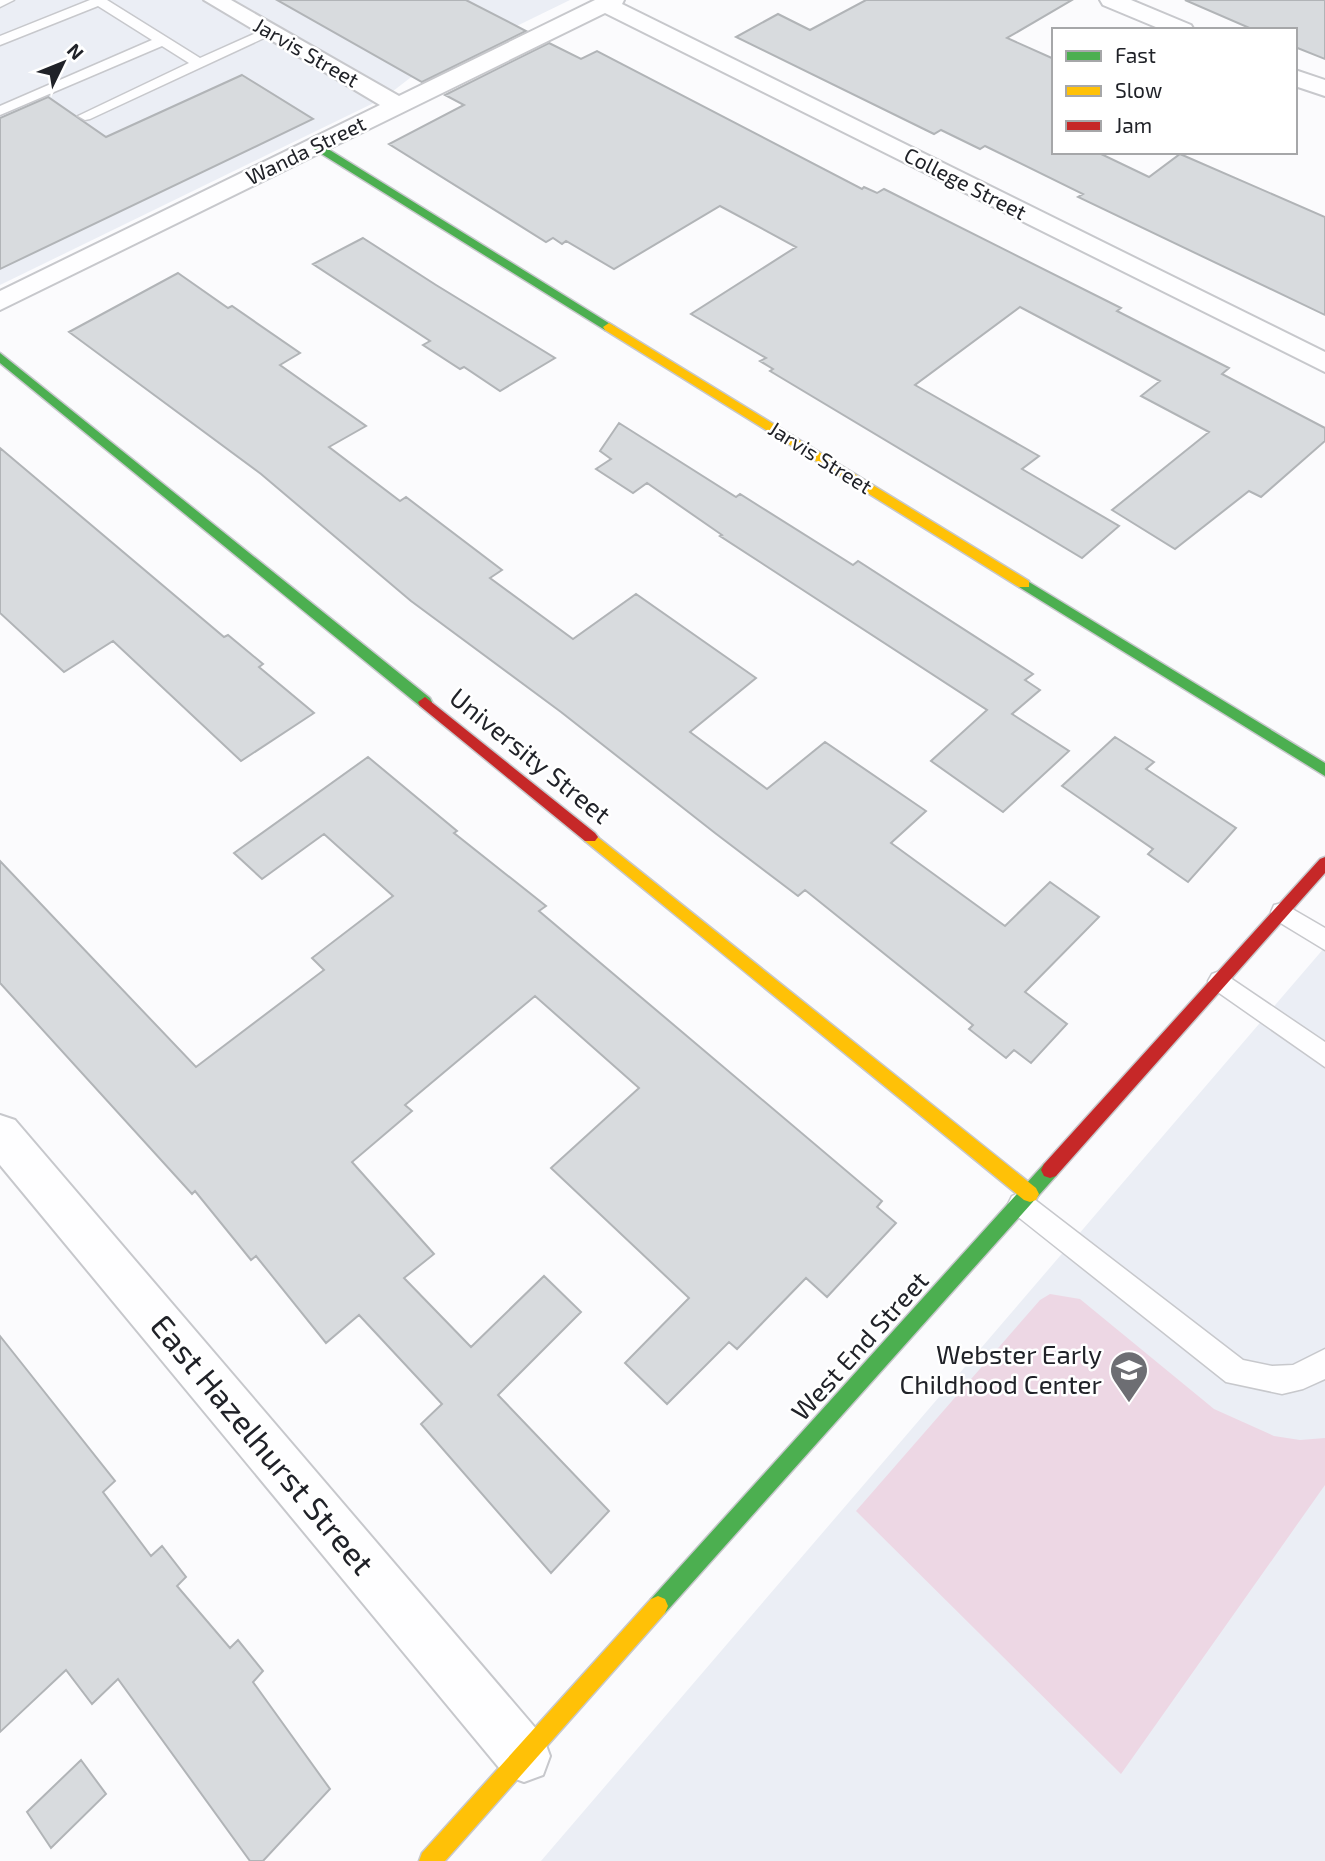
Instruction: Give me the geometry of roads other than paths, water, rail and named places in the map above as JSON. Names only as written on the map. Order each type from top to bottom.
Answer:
[{"type":"street","name":"Jarvis Street","points":[[215,0],[398,106]]},
{"type":"street","points":[[1111,0],[1178,28]]},
{"type":"street","name":"Wanda Street","points":[[0,302],[609,2]]},
{"type":"street","name":"College Street","points":[[609,2],[1325,363]]},
{"type":"street","points":[[1297,78],[1325,89]]},
{"type":"street","name":"Jarvis Street","points":[[316,146],[1325,770]]},
{"type":"street","name":"University Street","points":[[0,357],[1026,1199]]},
{"type":"street","name":"West End Street","points":[[430,1861],[1325,863]]},
{"type":"street","name":"East Hazelhurst Street","points":[[0,1134],[524,1756]]},
{"type":"lane","points":[[0,3],[7,0]]},
{"type":"lane","points":[[0,41],[99,1],[198,63]]},
{"type":"lane","points":[[85,116],[270,32]]},
{"type":"lane","points":[[0,111],[162,41]]},
{"type":"lane","points":[[1282,912],[1325,940]]},
{"type":"lane","points":[[1220,981],[1325,1056]]},
{"type":"lane","points":[[1026,1199],[1236,1372],[1275,1382],[1297,1378],[1325,1363]]},
{"type":"place","name":"Webster Early Childhood Center","points":[[1129,1404]]}]
